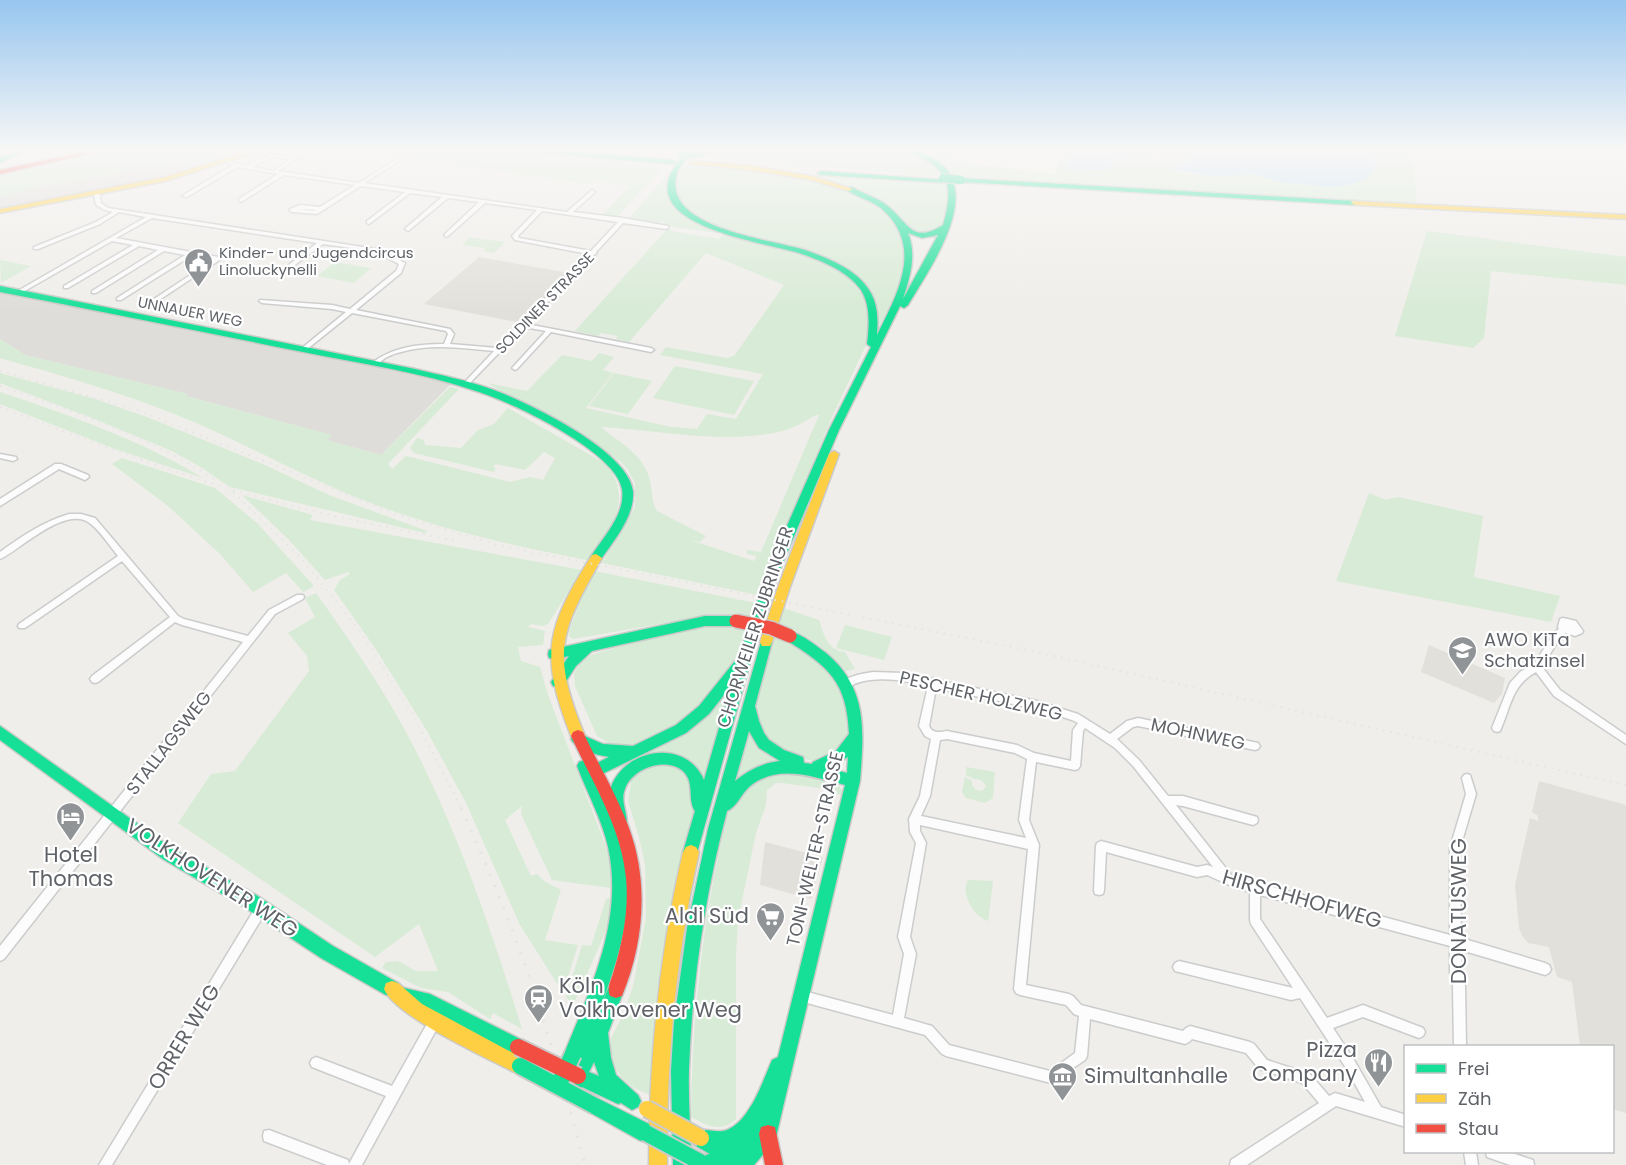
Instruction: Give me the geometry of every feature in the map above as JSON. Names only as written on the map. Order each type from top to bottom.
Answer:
[{"type":"main road","points":[[0,211],[44,203]]},
{"type":"main road","name":"CHORWEILER ZUBRINGER","points":[[676,203],[692,218],[711,227],[803,251],[847,272],[867,293],[874,310],[875,332],[871,352]]},
{"type":"main road","points":[[875,203],[910,232],[922,236],[937,234],[946,224]]},
{"type":"main road","name":"CHORWEILER ZUBRINGER","points":[[682,1165],[680,1071],[683,1022],[695,928],[715,829],[755,676],[806,527],[848,421],[878,354],[946,224],[952,203]]},
{"type":"main road","points":[[1294,203],[1407,211],[1626,219]]},
{"type":"main road","name":"CHORWEILER ZUBRINGER","points":[[658,1165],[659,1062],[685,880],[699,818],[746,658],[777,564],[838,421],[892,313],[906,277],[909,257],[907,240],[896,221]]},
{"type":"main road","name":"UNNAUER WEG","points":[[0,289],[304,349],[465,385],[495,394],[607,458],[617,467],[624,479],[627,489],[627,506],[622,519],[585,575],[568,607],[555,654]]},
{"type":"main road","name":"TONI-WELTER-STRASSE","points":[[555,654],[705,621],[736,621],[771,628],[790,636],[819,653],[846,684],[855,705],[857,734],[853,778],[799,996],[768,1134],[774,1165]]},
{"type":"main road","points":[[558,682],[571,662],[590,645]]},
{"type":"main road","points":[[555,654],[558,682],[616,847],[622,903],[612,955],[578,1044],[558,1086]]},
{"type":"main road","points":[[593,777],[681,729],[704,710],[746,658]]},
{"type":"main road","points":[[755,676],[752,729],[762,746],[783,758],[818,766],[853,778]]},
{"type":"main road","name":"VOLKHOVENER WEG","points":[[0,732],[168,854],[261,909],[327,952],[400,994],[423,1000],[436,1013],[520,1066],[703,1164]]},
{"type":"main road","points":[[818,766],[837,760],[857,734]]},
{"type":"main road","points":[[578,740],[600,751],[612,753],[645,748]]},
{"type":"main road","points":[[593,777],[663,758],[679,761],[687,767],[697,781],[699,818]]},
{"type":"main road","points":[[570,1093],[584,1079],[584,1064],[599,1032],[627,950],[635,902],[634,870],[620,825],[616,793],[620,781],[638,763]]},
{"type":"main road","points":[[715,829],[729,797],[751,774],[768,766],[853,778]]},
{"type":"main road","points":[[593,777],[620,825]]},
{"type":"main road","name":"VOLKHOVENER WEG","points":[[436,1013],[518,1047],[632,1101],[745,1164]]},
{"type":"main road","points":[[599,1032],[602,1058],[609,1081],[632,1101]]},
{"type":"main road","name":"TONI-WELTER-STRASSE","points":[[745,1164],[744,1143],[787,1048]]},
{"type":"main road","name":"TONI-WELTER-STRASSE","points":[[701,1138],[725,1140],[737,1135],[757,1110]]},
{"type":"main road","name":"TONI-WELTER-STRASSE","points":[[745,1164],[768,1134]]},
{"type":"main road","points":[[703,1164],[745,1164]]},
{"type":"street","points":[[98,203],[118,211],[379,251],[402,263],[402,269],[399,272],[304,349]]},
{"type":"street","points":[[320,209],[328,203]]},
{"type":"street","points":[[369,222],[393,203]]},
{"type":"street","points":[[408,229],[438,203]]},
{"type":"street","points":[[447,235],[481,203]]},
{"type":"street","points":[[501,203],[666,227]]},
{"type":"street","points":[[569,213],[580,203]]},
{"type":"street","points":[[542,209],[515,238],[594,253]]},
{"type":"street","points":[[36,248],[98,223],[118,211]]},
{"type":"street","points":[[19,292],[151,216]]},
{"type":"street","name":"SOLDINER STRASSE","points":[[465,385],[594,253],[623,220]]},
{"type":"street","points":[[110,239],[218,259],[150,304]]},
{"type":"street","points":[[292,265],[322,242]]},
{"type":"street","points":[[66,287],[137,245]]},
{"type":"street","points":[[94,292],[163,249]]},
{"type":"street","points":[[119,299],[190,254]]},
{"type":"street","points":[[262,301],[352,310],[448,330],[451,334],[447,344]]},
{"type":"street","points":[[524,325],[651,350]]},
{"type":"street","points":[[515,368],[550,330]]},
{"type":"street","points":[[374,364],[387,354],[447,344],[498,351]]},
{"type":"street","points":[[0,456],[14,459]]},
{"type":"street","points":[[0,503],[58,466],[85,477]]},
{"type":"street","points":[[0,556],[54,522],[81,516],[92,520],[175,618],[182,622],[249,640]]},
{"type":"street","points":[[22,626],[123,556]]},
{"type":"street","name":"STALLAGSWEG","points":[[0,956],[272,612],[300,597]]},
{"type":"street","points":[[95,680],[175,618]]},
{"type":"street","points":[[1497,728],[1513,686],[1523,675],[1537,668],[1558,634],[1564,629]]},
{"type":"street","points":[[1537,668],[1557,693],[1626,740]]},
{"type":"street","name":"PESCHER HOLZWEG","points":[[846,684],[888,675],[933,682],[1037,705],[1084,722],[1110,739],[1136,763],[1227,878]]},
{"type":"street","points":[[933,682],[924,726],[928,733],[936,737],[947,735],[1017,749],[1032,757],[1075,766],[1078,730],[1084,722]]},
{"type":"street","name":"MOHNWEG","points":[[1110,739],[1130,724],[1138,722],[1255,746]]},
{"type":"street","points":[[897,1021],[910,954],[904,937],[921,843],[915,832],[914,819],[925,796],[936,737]]},
{"type":"street","points":[[1032,757],[1024,820],[1034,845],[1020,988],[1070,1000],[1078,1010],[1085,1012],[1185,1038],[1190,1032],[1250,1048],[1263,1065],[1306,1078],[1327,1102]]},
{"type":"street","name":"DONATUSWEG","points":[[1460,1045],[1455,942],[1455,848],[1471,794],[1467,778]]},
{"type":"street","points":[[1166,800],[1183,801],[1253,820]]},
{"type":"street","points":[[914,819],[1034,845]]},
{"type":"street","name":"HIRSCHHOFWEG","points":[[1099,890],[1101,846],[1197,872],[1207,870],[1236,883],[1455,942],[1545,969]]},
{"type":"street","points":[[1255,888],[1255,920],[1325,1025],[1376,1110]]},
{"type":"street","name":"ORRER WEG","points":[[105,1165],[261,909]]},
{"type":"street","points":[[1179,967],[1291,994],[1303,992]]},
{"type":"street","points":[[799,996],[931,1031],[946,1050],[1051,1077],[1081,1056],[1085,1012]]},
{"type":"street","points":[[1325,1025],[1363,1011],[1419,1032]]},
{"type":"street","points":[[355,1165],[436,1013]]},
{"type":"street","points":[[316,1063],[394,1093]]},
{"type":"street","points":[[1236,1165],[1327,1102],[1335,1099],[1404,1120]]},
{"type":"street","points":[[268,1136],[343,1165]]},
{"type":"street","points":[[1495,1153],[1528,1165]]},
{"type":"shaded area","points":[[0,203],[28,203],[0,209]]},
{"type":"shaded area","points":[[479,257],[569,273],[537,307],[531,308],[517,322],[424,304]]},
{"type":"shaded area","points":[[0,290],[340,359],[451,384],[381,455],[326,440],[331,435],[186,396],[187,394],[25,355],[0,339]]},
{"type":"shaded area","name":"AWO KiTa Schatzinsel","points":[[1429,645],[1505,678],[1502,694],[1494,703],[1421,672]]},
{"type":"shaded area","points":[[1539,781],[1626,805],[1626,1113],[1614,1109],[1614,1045],[1580,1045],[1572,982],[1557,977],[1549,947],[1528,943],[1519,928],[1515,885],[1530,818],[1538,821],[1538,816],[1532,812]]},
{"type":"shaded area","points":[[765,842],[823,857],[811,899],[760,885]]},
{"type":"green space","points":[[613,203],[630,203],[617,217],[602,215]]},
{"type":"green space","points":[[642,203],[676,203],[679,210],[726,235],[791,251],[818,261],[850,279],[863,296],[868,319],[867,343],[832,417],[758,595],[602,563],[635,507],[635,483],[628,470],[620,461],[588,440],[487,383],[527,391],[562,355],[592,361],[599,353],[614,357],[603,370],[613,373],[586,408],[671,427],[697,429],[707,414],[736,419],[763,374],[660,355],[666,347],[727,358],[734,356],[784,285],[706,253],[629,342],[616,339],[618,336],[601,333],[598,336],[575,331],[668,228],[672,231],[719,239],[723,234],[666,226],[663,224],[664,221],[657,224],[628,219]],"holes":[[[819,415],[761,552],[747,550],[747,554],[757,556],[754,561],[690,540],[700,542],[706,536],[657,511],[653,502],[650,479],[640,459],[601,427],[739,437],[782,431]]]},
{"type":"green space","points":[[870,203],[876,207],[896,229],[905,258],[900,286],[877,330],[874,302],[869,292],[840,269],[811,252],[719,228],[697,217],[681,204]]},
{"type":"green space","points":[[875,203],[949,203],[939,231],[919,235]]},
{"type":"green space","points":[[1427,231],[1626,257],[1626,285],[1491,271],[1484,338],[1473,348],[1395,336]]},
{"type":"green space","points":[[470,237],[505,242],[494,253],[484,251],[485,248],[462,245]]},
{"type":"green space","points":[[0,260],[31,266],[1,283]]},
{"type":"green space","points":[[335,262],[371,268],[354,283],[317,276]]},
{"type":"green space","points":[[0,339],[25,355],[188,394],[186,396],[332,435],[327,440],[381,455],[450,387],[459,389],[388,464],[392,469],[406,456],[510,482],[530,477],[543,480],[555,458],[544,452],[525,470],[496,464],[493,467],[496,468],[494,472],[414,453],[410,448],[417,438],[424,440],[425,445],[461,448],[478,430],[494,424],[508,408],[606,464],[618,489],[619,502],[616,514],[606,537],[591,561],[447,528],[363,500],[201,425],[155,407],[89,384],[0,358]]},
{"type":"green space","points":[[675,366],[754,381],[734,415],[653,398]]},
{"type":"green space","points":[[0,373],[95,399],[147,417],[265,465],[329,495],[427,531],[425,533],[230,487],[172,451],[0,383]]},
{"type":"green space","points":[[614,373],[652,381],[628,414],[589,406]]},
{"type":"green space","points":[[0,392],[130,440],[203,478],[115,449],[0,404]]},
{"type":"green space","points":[[122,458],[215,488],[258,524],[314,586],[303,592],[286,573],[253,592],[220,554],[168,506],[112,464]]},
{"type":"green space","points":[[1369,493],[1386,500],[1398,497],[1483,516],[1474,577],[1560,596],[1551,622],[1336,581]]},
{"type":"green space","points":[[242,495],[313,515],[310,520],[582,570],[548,624],[543,626],[531,624],[528,627],[545,631],[543,645],[518,647],[521,661],[540,667],[548,695],[605,844],[610,862],[611,888],[552,880],[521,814],[522,806],[505,820],[531,876],[537,874],[544,881],[561,890],[545,940],[578,945],[563,993],[520,925],[466,803],[427,731],[375,648],[334,590],[340,580],[350,574],[348,572],[325,580],[288,539]]},
{"type":"green space","points":[[594,571],[756,603],[751,617],[700,617],[573,639],[569,636],[569,632],[585,586]]},
{"type":"green space","points":[[316,593],[391,706],[438,797],[484,912],[522,1029],[493,1013],[490,1019],[448,992],[421,988],[382,968],[386,962],[398,961],[416,971],[438,971],[419,924],[375,957],[178,823],[211,774],[235,771],[309,671],[307,656],[288,633],[315,617],[305,598]]},
{"type":"green space","points":[[783,608],[819,620],[827,641],[834,648],[845,652],[855,669],[846,671],[816,643],[778,624]]},
{"type":"green space","points":[[845,625],[892,637],[884,660],[836,648]]},
{"type":"green space","points":[[715,626],[748,628],[732,669],[702,709],[632,749],[612,745],[597,736],[575,686],[574,674],[580,663],[591,655],[637,641],[671,632]]},
{"type":"green space","points":[[774,635],[816,658],[831,676],[842,698],[847,722],[846,745],[814,761],[782,754],[771,749],[754,713]]},
{"type":"green space","points":[[737,671],[704,795],[698,774],[642,759],[614,771],[613,767],[674,738]]},
{"type":"green space","points":[[747,718],[774,757],[774,763],[736,781]]},
{"type":"green space","points":[[641,765],[682,766],[696,799],[650,1095],[634,1088],[621,1077],[614,1065],[610,1049],[611,1038],[624,1013],[633,986],[646,918],[645,865],[628,801],[631,783],[626,780]]},
{"type":"green space","points":[[966,767],[995,772],[993,798],[985,803],[966,798],[962,792],[965,777],[972,781],[976,790],[982,791],[986,786],[981,780],[966,775]]},
{"type":"green space","points":[[780,770],[837,783],[843,792],[842,796],[827,789],[782,783],[776,783],[767,790],[766,805],[756,833],[738,920],[736,1119],[730,1124],[713,1127],[691,1117],[698,986],[712,889],[732,803],[742,788]]},
{"type":"green space","points":[[968,880],[993,881],[988,921],[973,910],[967,898]]},
{"type":"green space","points":[[606,899],[611,899],[609,924],[575,1001],[571,1003],[566,997],[582,945],[591,946]]},
{"type":"railway","points":[[0,371],[137,410],[398,515],[498,545],[1032,651],[1626,785]]},
{"type":"railway","points":[[0,386],[138,438],[216,480]]},
{"type":"railway","points":[[0,407],[91,442],[213,484],[323,513],[457,541]]},
{"type":"railway","points":[[233,492],[300,557],[360,631],[412,713],[462,809]]},
{"type":"railway","points":[[461,808],[499,896],[524,963],[585,1165]]},
{"type":"traffic: fast","points":[[677,203],[679,208],[696,220],[718,230],[803,252],[845,271],[859,283],[868,296],[873,317],[872,344]]},
{"type":"traffic: fast","points":[[691,852],[743,666],[775,567],[834,430],[898,302],[908,272],[908,243],[899,223],[878,203]]},
{"type":"traffic: fast","points":[[904,305],[939,243],[951,203]]},
{"type":"traffic: fast","points":[[901,225],[922,236],[934,234],[944,227]]},
{"type":"traffic: fast","points":[[0,289],[415,372],[475,387],[510,400],[571,432],[608,460],[621,474],[627,488],[626,507],[618,525],[596,558]]},
{"type":"traffic: fast","points":[[554,654],[705,621],[736,621]]},
{"type":"traffic: fast","points":[[702,1163],[743,1163],[768,1134],[853,781],[856,733],[851,696],[843,680],[831,665],[813,650],[790,636]]},
{"type":"traffic: fast","points":[[682,1165],[680,1071],[683,1022],[695,928],[715,829],[766,642]]},
{"type":"traffic: fast","points":[[558,682],[571,662],[587,648]]},
{"type":"traffic: fast","points":[[595,771],[681,729],[704,710],[740,665]]},
{"type":"traffic: fast","points":[[751,710],[755,730],[764,744],[771,750],[798,761]]},
{"type":"traffic: fast","points":[[0,732],[168,854],[250,901],[327,952],[392,989]]},
{"type":"traffic: fast","points":[[818,766],[841,755],[857,734]]},
{"type":"traffic: fast","points":[[578,739],[603,750],[630,751]]},
{"type":"traffic: fast","points":[[620,825],[616,809],[616,792],[621,780],[629,771],[652,760],[665,758],[688,767],[697,781],[699,806]]},
{"type":"traffic: fast","points":[[573,1054],[611,953],[621,901],[616,847],[584,766]]},
{"type":"traffic: fast","points":[[726,805],[739,787],[753,775],[767,769],[798,768],[853,781]]},
{"type":"traffic: fast","points":[[570,1093],[598,1035],[616,990]]},
{"type":"traffic: fast","points":[[402,995],[424,1000],[518,1047]]},
{"type":"traffic: fast","points":[[599,1033],[602,1058],[609,1081],[632,1101]]},
{"type":"traffic: fast","points":[[558,1086],[573,1054]]},
{"type":"traffic: fast","points":[[520,1066],[595,1106]]},
{"type":"traffic: fast","points":[[701,1138],[724,1140],[744,1129],[758,1110],[778,1066]]},
{"type":"traffic: fast","points":[[578,1076],[618,1095]]},
{"type":"traffic: fast","points":[[595,1106],[646,1133]]},
{"type":"traffic: fast","points":[[744,1165],[744,1143],[751,1125]]},
{"type":"traffic: fast","points":[[646,1133],[702,1163]]},
{"type":"traffic: fast","points":[[707,1141],[743,1163]]},
{"type":"traffic: slow","points":[[0,211],[40,203]]},
{"type":"traffic: slow","points":[[1362,203],[1626,217]]},
{"type":"traffic: slow","points":[[766,642],[834,454]]},
{"type":"traffic: slow","points":[[578,736],[560,685],[557,644],[569,604],[596,558]]},
{"type":"traffic: slow","points":[[658,1165],[659,1086],[664,1007],[675,929],[691,852]]},
{"type":"traffic: slow","points":[[392,989],[416,1010],[520,1066]]},
{"type":"traffic: slow","points":[[647,1109],[701,1138]]},
{"type":"traffic: jam","points":[[736,621],[771,628],[790,636]]},
{"type":"traffic: jam","points":[[578,736],[616,814],[626,841],[634,878],[631,935],[616,990]]},
{"type":"traffic: jam","points":[[518,1047],[578,1076]]},
{"type":"traffic: jam","points":[[768,1134],[774,1165]]},
{"type":"place","name":"Kinder- und Jugendcircus Linoluckynelli","points":[[198,288]]},
{"type":"place","name":"AWO KiTa Schatzinsel","points":[[1463,676]]},
{"type":"place","name":"Hotel Thomas","points":[[71,842]]},
{"type":"place","name":"Aldi Süd","points":[[770,942]]},
{"type":"place","name":"Köln Volkhovener Weg","points":[[538,1024]]},
{"type":"place","name":"Pizza Company","points":[[1378,1088]]},
{"type":"place","name":"Simultanhalle","points":[[1063,1102]]}]
